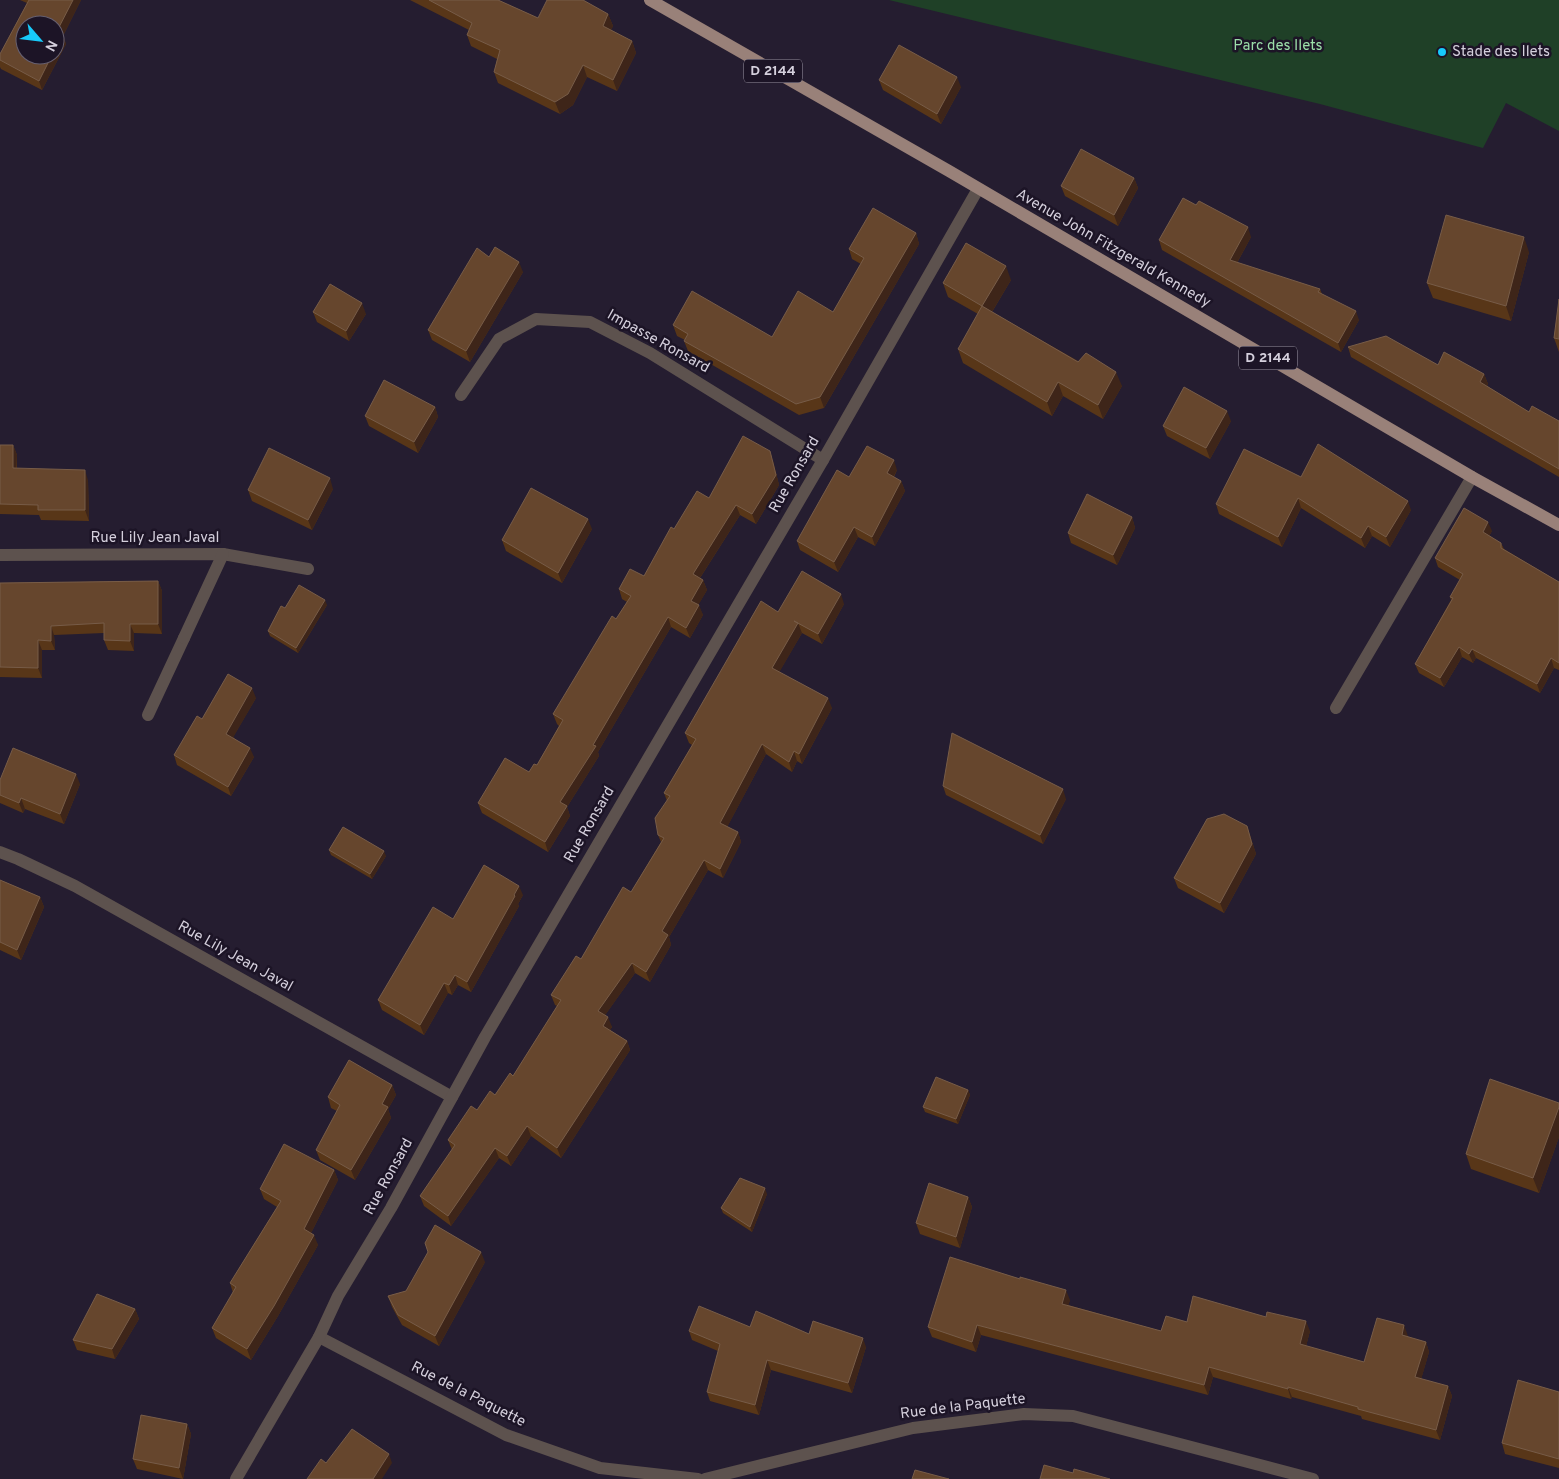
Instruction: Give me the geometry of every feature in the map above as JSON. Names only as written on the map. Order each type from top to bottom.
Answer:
[{"type":"main road","name":"Avenue John Fitzgerald Kennedy","points":[[650,0],[950,171],[1472,477],[1559,525]]},
{"type":"street","name":"Rue Ronsard","points":[[236,1479],[319,1337],[338,1296],[391,1208],[485,1037],[823,460],[978,189]]},
{"type":"street","name":"Impasse Ronsard","points":[[461,395],[499,339],[536,319],[590,322],[650,353],[823,460]]},
{"type":"street","points":[[1336,708],[1472,477]]},
{"type":"street","points":[[148,715],[224,554]]},
{"type":"street","name":"Rue Lily Jean Javal","points":[[0,555],[224,554],[308,569]]},
{"type":"street","name":"Rue Lily Jean Javal","points":[[0,852],[75,886],[452,1097]]},
{"type":"street","name":"Rue de la Paquette","points":[[319,1337],[506,1435],[600,1468],[698,1479]]},
{"type":"street","name":"Rue de la Paquette","points":[[705,1479],[913,1428],[1024,1414],[1072,1416],[1313,1479]]},
{"type":"green space","name":"Parc des Ilets","points":[[889,0],[1559,0],[1559,131],[1506,103],[1483,148],[1320,104]]},
{"type":"building","points":[[29,0],[73,0],[65,16],[21,15]]},
{"type":"building","points":[[429,0],[498,0],[538,18],[547,0],[583,0],[608,14],[603,26],[632,41],[613,80],[583,65],[568,94],[555,102],[494,72],[500,50],[467,35],[472,23]]},
{"type":"building","points":[[15,26],[15,65],[47,65],[39,81],[0,60],[0,54]]},
{"type":"building","points":[[899,45],[957,77],[937,114],[879,80]]},
{"type":"building","points":[[1081,149],[1134,178],[1114,215],[1061,186]]},
{"type":"building","points":[[1183,198],[1196,205],[1199,201],[1248,227],[1230,260],[1320,289],[1318,292],[1356,311],[1338,343],[1159,240]]},
{"type":"building","points":[[873,208],[916,233],[820,397],[796,404],[684,341],[688,334],[673,325],[692,291],[772,337],[798,291],[833,312],[864,258],[849,249]]},
{"type":"building","points":[[1446,215],[1524,237],[1506,306],[1427,283]]},
{"type":"building","points":[[966,243],[1006,266],[982,306],[943,283]]},
{"type":"building","points":[[495,247],[519,262],[466,351],[428,330],[477,248],[489,257]]},
{"type":"building","points":[[330,284],[362,303],[346,331],[313,312]]},
{"type":"building","points":[[1559,299],[1559,339],[1554,338]]},
{"type":"building","points":[[982,306],[1078,362],[1086,353],[1116,372],[1098,405],[1058,382],[1047,402],[958,349]]},
{"type":"building","points":[[1386,336],[1438,365],[1444,352],[1484,374],[1480,382],[1529,412],[1532,406],[1559,421],[1559,469],[1348,347]]},
{"type":"building","points":[[384,380],[435,407],[414,442],[365,416]]},
{"type":"building","points":[[1184,387],[1227,411],[1206,448],[1163,426]]},
{"type":"building","points":[[743,436],[770,451],[776,475],[752,514],[736,505],[693,574],[703,580],[691,601],[699,605],[686,628],[668,617],[593,745],[596,746],[560,802],[567,806],[545,842],[478,803],[505,758],[529,772],[534,764],[537,765],[563,720],[553,714],[612,616],[616,619],[631,596],[619,589],[630,569],[644,576],[671,527],[674,529],[697,491],[709,498]]},
{"type":"building","points":[[1318,444],[1408,501],[1386,537],[1368,526],[1361,538],[1298,498],[1278,537],[1216,504],[1244,449],[1301,477]]},
{"type":"building","points":[[0,445],[13,445],[13,468],[85,470],[85,510],[38,510],[38,505],[0,504]]},
{"type":"building","points":[[867,446],[894,460],[887,473],[901,481],[872,537],[854,527],[834,562],[797,541],[837,470],[849,477]]},
{"type":"building","points":[[269,448],[330,478],[308,520],[248,490]]},
{"type":"building","points":[[531,488],[588,519],[558,573],[502,540]]},
{"type":"building","points":[[1087,494],[1132,517],[1113,555],[1068,533]]},
{"type":"building","points":[[1464,508],[1488,522],[1483,532],[1501,543],[1501,548],[1559,582],[1559,663],[1551,658],[1537,684],[1472,649],[1469,654],[1459,647],[1440,678],[1415,664],[1453,598],[1450,597],[1463,574],[1435,558]]},
{"type":"building","points":[[802,571],[841,594],[818,634],[798,623],[772,668],[828,698],[799,754],[794,751],[789,762],[762,744],[720,823],[738,832],[720,869],[704,860],[662,931],[668,935],[646,972],[632,963],[598,1011],[608,1017],[603,1026],[627,1041],[557,1148],[527,1126],[507,1156],[495,1148],[448,1216],[420,1196],[455,1145],[448,1140],[471,1106],[477,1110],[490,1091],[495,1095],[510,1073],[513,1076],[561,1000],[551,995],[576,956],[581,959],[623,887],[631,892],[664,838],[658,835],[655,818],[670,796],[664,793],[696,739],[685,733],[761,601],[778,612]]},
{"type":"building","points":[[158,581],[158,624],[130,624],[130,641],[104,640],[104,623],[51,626],[51,641],[38,640],[38,668],[0,667],[0,583]]},
{"type":"building","points":[[299,585],[325,600],[296,648],[268,631],[281,606],[285,608]]},
{"type":"building","points":[[228,674],[252,688],[226,734],[250,748],[228,787],[174,755],[197,716],[202,719]]},
{"type":"building","points":[[952,733],[1063,789],[1040,835],[943,786]]},
{"type":"building","points":[[13,748],[76,774],[60,814],[21,798],[19,803],[0,795],[0,780]]},
{"type":"building","points":[[1224,814],[1247,826],[1252,844],[1220,903],[1174,878],[1207,819]]},
{"type":"building","points":[[343,827],[384,851],[370,874],[329,850]]},
{"type":"building","points":[[484,865],[519,886],[515,896],[467,982],[455,975],[449,985],[444,983],[420,1025],[378,1000],[433,907],[453,919]]},
{"type":"building","points":[[0,880],[40,897],[17,950],[0,942]]},
{"type":"building","points":[[349,1060],[392,1085],[382,1104],[388,1107],[351,1170],[316,1150],[340,1105],[328,1097]]},
{"type":"building","points":[[936,1077],[968,1090],[956,1119],[923,1107]]},
{"type":"building","points":[[1490,1079],[1559,1103],[1533,1178],[1466,1154]]},
{"type":"building","points":[[284,1144],[334,1170],[304,1229],[314,1235],[247,1349],[212,1328],[236,1287],[230,1283],[281,1201],[260,1189]]},
{"type":"building","points":[[740,1178],[765,1188],[750,1227],[721,1208]]},
{"type":"building","points":[[929,1183],[968,1197],[956,1237],[916,1223]]},
{"type":"building","points":[[435,1225],[481,1252],[435,1336],[398,1315],[388,1296],[406,1291],[428,1252],[425,1243]]},
{"type":"building","points":[[950,1257],[1020,1279],[1020,1277],[1066,1290],[1062,1304],[1161,1331],[1166,1316],[1187,1322],[1193,1296],[1266,1317],[1267,1312],[1306,1321],[1300,1344],[1364,1362],[1377,1318],[1404,1325],[1402,1335],[1426,1342],[1415,1377],[1448,1386],[1436,1430],[1358,1409],[1358,1407],[1288,1387],[1288,1389],[1209,1367],[1204,1385],[977,1325],[972,1342],[928,1327]]},
{"type":"building","points":[[97,1294],[135,1309],[112,1349],[73,1340]]},
{"type":"building","points":[[699,1306],[750,1327],[756,1311],[809,1334],[813,1321],[863,1338],[848,1383],[767,1360],[755,1405],[707,1392],[720,1344],[689,1331]]},
{"type":"building","points":[[1518,1380],[1559,1392],[1559,1459],[1502,1443]]},
{"type":"building","points":[[141,1415],[187,1424],[179,1468],[133,1459]]},
{"type":"building","points":[[352,1429],[389,1454],[373,1479],[307,1479],[321,1459],[326,1463]]},
{"type":"building","points":[[1044,1465],[1073,1473],[1074,1469],[1110,1479],[1040,1479]]},
{"type":"building","points":[[915,1470],[949,1479],[912,1479]]},
{"type":"place","name":"Stade des Ilets","points":[[1442,52]]}]
